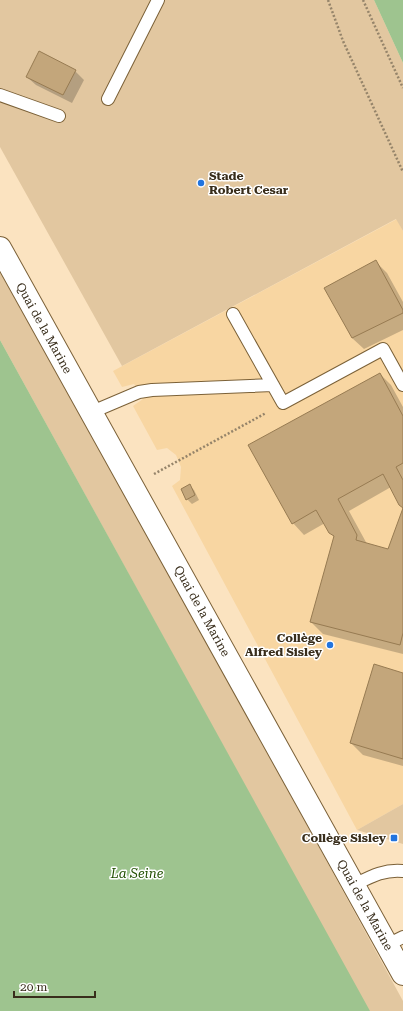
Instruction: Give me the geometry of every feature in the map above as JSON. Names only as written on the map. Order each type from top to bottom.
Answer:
[{"type":"street","name":"Quai de la Marine","points":[[0,248],[354,885],[395,941],[403,974]]},
{"type":"lane","points":[[108,99],[158,0]]},
{"type":"lane","points":[[0,95],[59,116]]},
{"type":"lane","points":[[233,314],[283,403],[383,349],[403,385]]},
{"type":"lane","points":[[92,412],[139,392],[152,390],[273,385]]},
{"type":"lane","points":[[354,885],[380,873],[395,870],[403,871]]},
{"type":"path","points":[[328,0],[343,41],[403,172]]},
{"type":"path","points":[[363,0],[403,88]]},
{"type":"path","points":[[132,486],[269,411]]},
{"type":"shaded area","name":"Stade Robert Cesar","points":[[0,0],[374,0],[403,63],[403,231],[396,219],[122,366],[0,147]]},
{"type":"shaded area","name":"Collège Alfred Sisley","points":[[397,219],[403,231],[403,804],[357,830],[172,486],[180,480],[181,467],[176,455],[167,448],[157,450],[133,406],[143,399],[134,384],[122,387],[113,371]]},
{"type":"shaded area","points":[[0,272],[237,697],[403,1001],[403,1011],[369,1011],[0,340]]},
{"type":"shaded area","points":[[403,804],[403,844],[357,830]]},
{"type":"water","points":[[374,0],[403,0],[403,63]]},
{"type":"water","name":"La Seine","points":[[0,340],[370,1011],[0,1011]]},
{"type":"building","points":[[39,51],[76,70],[63,95],[26,77]]},
{"type":"building","points":[[376,260],[403,310],[403,313],[352,338],[324,288]]},
{"type":"building","points":[[380,373],[403,416],[403,463],[396,467],[403,480],[403,508],[403,633],[400,645],[310,622],[334,536],[329,533],[316,510],[292,524],[248,445]],"holes":[[[383,474],[399,505],[403,508],[388,549],[356,540],[357,535],[338,499]]]},
{"type":"building","points":[[190,484],[195,495],[186,500],[181,489]]},
{"type":"building","points":[[374,664],[403,673],[403,759],[350,743]]},
{"type":"place","name":"Stade Robert Cesar","points":[[201,183]]},
{"type":"place","name":"Collège Alfred Sisley","points":[[330,645]]},
{"type":"place","name":"Collège Sisley","points":[[394,838]]}]
